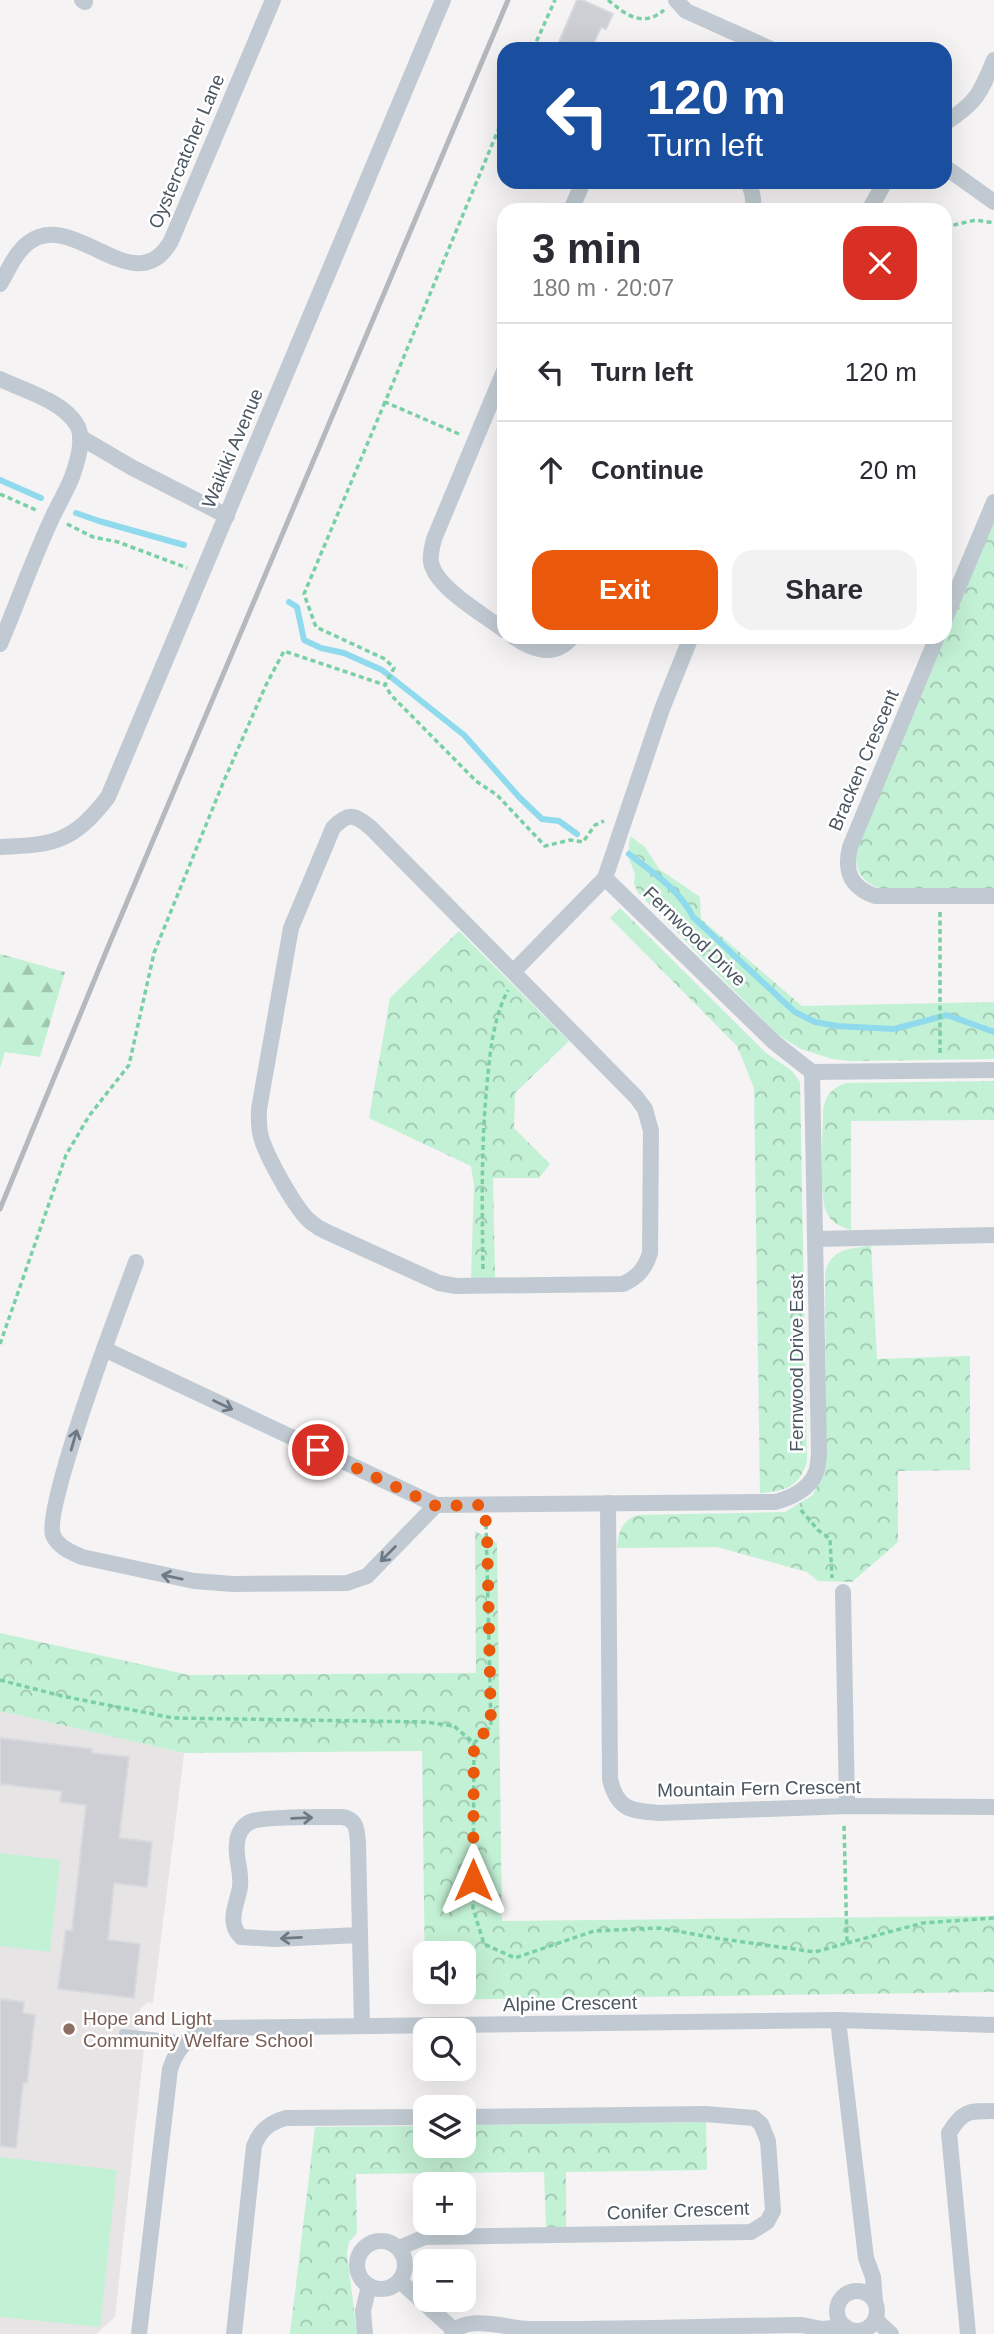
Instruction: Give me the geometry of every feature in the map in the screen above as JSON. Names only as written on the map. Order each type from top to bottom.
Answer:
[{"type":"street","name":"Oystercatcher Lane","points":[[0,284],[22,248],[37,237],[46,235],[64,235],[131,263],[146,263],[161,255],[171,242],[273,0]]},
{"type":"street","name":"Waikiki Avenue","points":[[0,847],[52,842],[70,834],[92,818],[108,797],[443,0]]},
{"type":"street","points":[[670,4],[755,42]]},
{"type":"street","points":[[952,118],[976,99],[994,60]]},
{"type":"street","points":[[952,172],[994,202]]},
{"type":"street","points":[[0,379],[56,405],[70,415],[79,428],[80,437],[72,478],[52,516],[0,644]]},
{"type":"street","points":[[497,388],[434,539],[431,563],[435,574],[450,589],[497,625]]},
{"type":"street","points":[[80,437],[131,467],[227,516]]},
{"type":"street","points":[[952,602],[994,502]]},
{"type":"street","points":[[526,644],[537,651],[556,649],[565,644]]},
{"type":"street","points":[[513,972],[605,878],[662,709],[688,644]]},
{"type":"street","name":"Bracken Crescent","points":[[934,644],[847,860],[852,880],[863,891],[874,896],[994,896]]},
{"type":"street","points":[[346,817],[360,819],[371,828],[513,972],[645,1109],[650,1131],[650,1253],[641,1272],[623,1284],[456,1286],[439,1283],[338,1238],[312,1223],[285,1185],[262,1140],[259,1109],[291,928],[332,828],[346,817]]},
{"type":"street","name":"Fernwood Drive","points":[[605,878],[775,1043],[812,1072]]},
{"type":"street","points":[[812,1072],[994,1070]]},
{"type":"street","name":"Fernwood Drive East","points":[[799,1493],[816,1474],[819,1455],[812,1072]]},
{"type":"street","points":[[816,1239],[994,1235]]},
{"type":"street","points":[[136,1262],[85,1400],[52,1518],[52,1532],[65,1549],[101,1562],[194,1581],[233,1584],[347,1583],[367,1576],[436,1506]]},
{"type":"street","points":[[104,1349],[436,1506],[775,1502],[799,1493]]},
{"type":"street","name":"Mountain Fern Crescent","points":[[608,1503],[610,1779],[613,1793],[620,1803],[629,1809],[660,1813],[847,1806],[994,1807]]},
{"type":"street","points":[[844,1592],[847,1806]]},
{"type":"street","points":[[359,1935],[248,1939],[241,1937],[234,1930],[232,1920],[240,1887],[237,1842],[243,1828],[256,1819],[352,1819],[358,1836],[362,2026]]},
{"type":"street","points":[[838,2020],[866,2258],[873,2277],[878,2311],[876,2320],[869,2328],[859,2332],[849,2330],[838,2317],[838,2305]]},
{"type":"street","name":"Alpine Crescent","points":[[187,2040],[204,2030],[214,2028],[838,2020],[994,2025]]},
{"type":"street","points":[[139,2334],[170,2070],[173,2059],[187,2040]]},
{"type":"street","points":[[968,2334],[949,2133],[967,2112],[994,2111]]},
{"type":"street","name":"Conifer Crescent","points":[[399,2248],[425,2237],[751,2232],[761,2228],[774,2211],[768,2141],[761,2124],[754,2118],[705,2114],[476,2117]]},
{"type":"street","points":[[234,2334],[254,2146],[261,2131],[286,2118],[413,2117]]},
{"type":"street","points":[[384,2240],[399,2248],[405,2261],[400,2281],[388,2289],[380,2290],[369,2286],[358,2273],[356,2265],[362,2249],[368,2244],[384,2240]]},
{"type":"street","points":[[855,2291],[866,2258]]},
{"type":"street","points":[[400,2281],[453,2332],[465,2323],[483,2329],[521,2331],[802,2325],[822,2329],[846,2326]]},
{"type":"street","points":[[365,2334],[363,2312],[369,2286]]},
{"type":"street","points":[[802,2325],[838,2305],[843,2297],[855,2291],[868,2294],[875,2301]]},
{"type":"street","points":[[876,2320],[891,2334]]},
{"type":"lane","points":[[123,2033],[187,2040]]},
{"type":"path","points":[[536,42],[555,0]]},
{"type":"path","points":[[608,0],[637,19],[654,18],[670,4]]},
{"type":"path","points":[[385,685],[394,668],[385,659],[316,627],[303,594],[497,134]]},
{"type":"path","points":[[952,225],[976,220],[994,223]]},
{"type":"path","points":[[385,402],[475,440]]},
{"type":"path","points":[[0,494],[93,537],[118,542],[202,574]]},
{"type":"path","points":[[0,1344],[66,1155],[89,1116],[129,1065],[159,942],[229,771],[266,685],[284,651],[385,685],[391,695],[476,781],[497,795],[545,846],[570,839],[583,842],[595,825],[612,817],[625,823]]},
{"type":"path","points":[[940,897],[941,1070]]},
{"type":"path","points":[[484,1285],[482,1156],[489,1061],[501,1003],[513,972]]},
{"type":"path","points":[[799,1493],[801,1509],[818,1530],[830,1539],[833,1590],[844,1592]]},
{"type":"path","points":[[484,1505],[487,1532],[491,1726],[474,1743],[473,1908],[484,1944],[515,1958],[594,1931],[660,1928],[815,1952],[922,1923],[994,1918]]},
{"type":"path","points":[[0,1680],[62,1696],[173,1718],[426,1722],[454,1726],[474,1743]]},
{"type":"path","points":[[846,1943],[844,1820],[847,1806]]},
{"type":"shaded area","name":"Hope and Light Community Welfare School","points":[[0,1711],[184,1753],[153,2003],[148,2002],[140,2009],[137,2048],[144,2048],[115,2317],[96,2334],[0,2334]]},
{"type":"green space","points":[[994,522],[994,888],[879,888],[860,874],[856,863],[856,850],[943,644],[952,644],[952,622]]},
{"type":"green space","points":[[630,836],[645,847],[659,869],[700,897],[701,919],[802,1006],[994,1002],[994,1059],[832,1059],[801,1049],[778,1035],[638,893],[628,856]]},
{"type":"green space","points":[[620,908],[766,1053],[791,1070],[800,1082],[807,1461],[795,1482],[777,1491],[760,1493],[754,1088],[737,1046],[610,918]]},
{"type":"green space","points":[[459,931],[569,1041],[515,1093],[514,1128],[550,1164],[539,1178],[493,1178],[495,1278],[471,1278],[474,1186],[471,1166],[369,1118],[390,998]]},
{"type":"green space","points":[[0,954],[65,972],[40,1057],[5,1052],[0,1068]]},
{"type":"green space","points":[[994,1081],[994,1120],[851,1121],[851,1230],[839,1226],[830,1218],[824,1203],[822,1148],[824,1107],[832,1090],[846,1083]]},
{"type":"green space","points":[[871,1246],[877,1359],[970,1356],[970,1470],[898,1471],[898,1542],[852,1582],[818,1581],[807,1572],[717,1547],[617,1548],[622,1528],[637,1515],[785,1512],[813,1495],[826,1465],[825,1273],[836,1254],[848,1249]]},
{"type":"green space","points":[[475,1531],[497,1543],[502,1921],[994,1916],[994,1992],[476,1999],[476,1941],[425,1941],[422,1751],[184,1753],[0,1711],[0,1633],[189,1675],[476,1673]]},
{"type":"green space","points":[[0,1853],[60,1860],[50,1952],[0,1946]]},
{"type":"green space","points":[[706,2122],[707,2170],[566,2172],[566,2227],[546,2227],[544,2172],[356,2174],[357,2233],[349,2242],[347,2253],[357,2334],[290,2334],[315,2127],[413,2126],[413,2158],[476,2158],[476,2125]]},
{"type":"green space","points":[[0,2157],[117,2170],[100,2327],[0,2317]]},
{"type":"building","points":[[577,0],[613,14],[606,29],[601,27],[594,42],[559,42]]},
{"type":"building","points":[[0,1738],[92,1749],[92,1753],[129,1757],[119,1838],[152,1842],[147,1887],[114,1883],[108,1940],[140,1944],[134,1998],[58,1989],[66,1930],[72,1931],[86,1805],[60,1802],[62,1791],[0,1784]]},
{"type":"building","points":[[0,1999],[24,2002],[23,2013],[35,2015],[27,2083],[23,2083],[16,2148],[0,2146]]},
{"type":"waterway","points":[[0,480],[41,498]]},
{"type":"waterway","points":[[76,513],[184,545]]},
{"type":"waterway","points":[[289,602],[297,607],[304,640],[321,648],[344,653],[382,670],[464,735],[542,819],[559,821],[577,834]]},
{"type":"waterway","points":[[629,854],[673,890],[693,917],[795,1012],[815,1022],[894,1029],[947,1015],[994,1032]]},
{"type":"railway","points":[[0,1209],[508,0]]},
{"type":"place","name":"Hope and Light Community Welfare School","points":[[69,2029]]},
{"type":"route","points":[[318,1450],[436,1506],[484,1505],[487,1532],[491,1726],[474,1743],[473,1880]]}]
